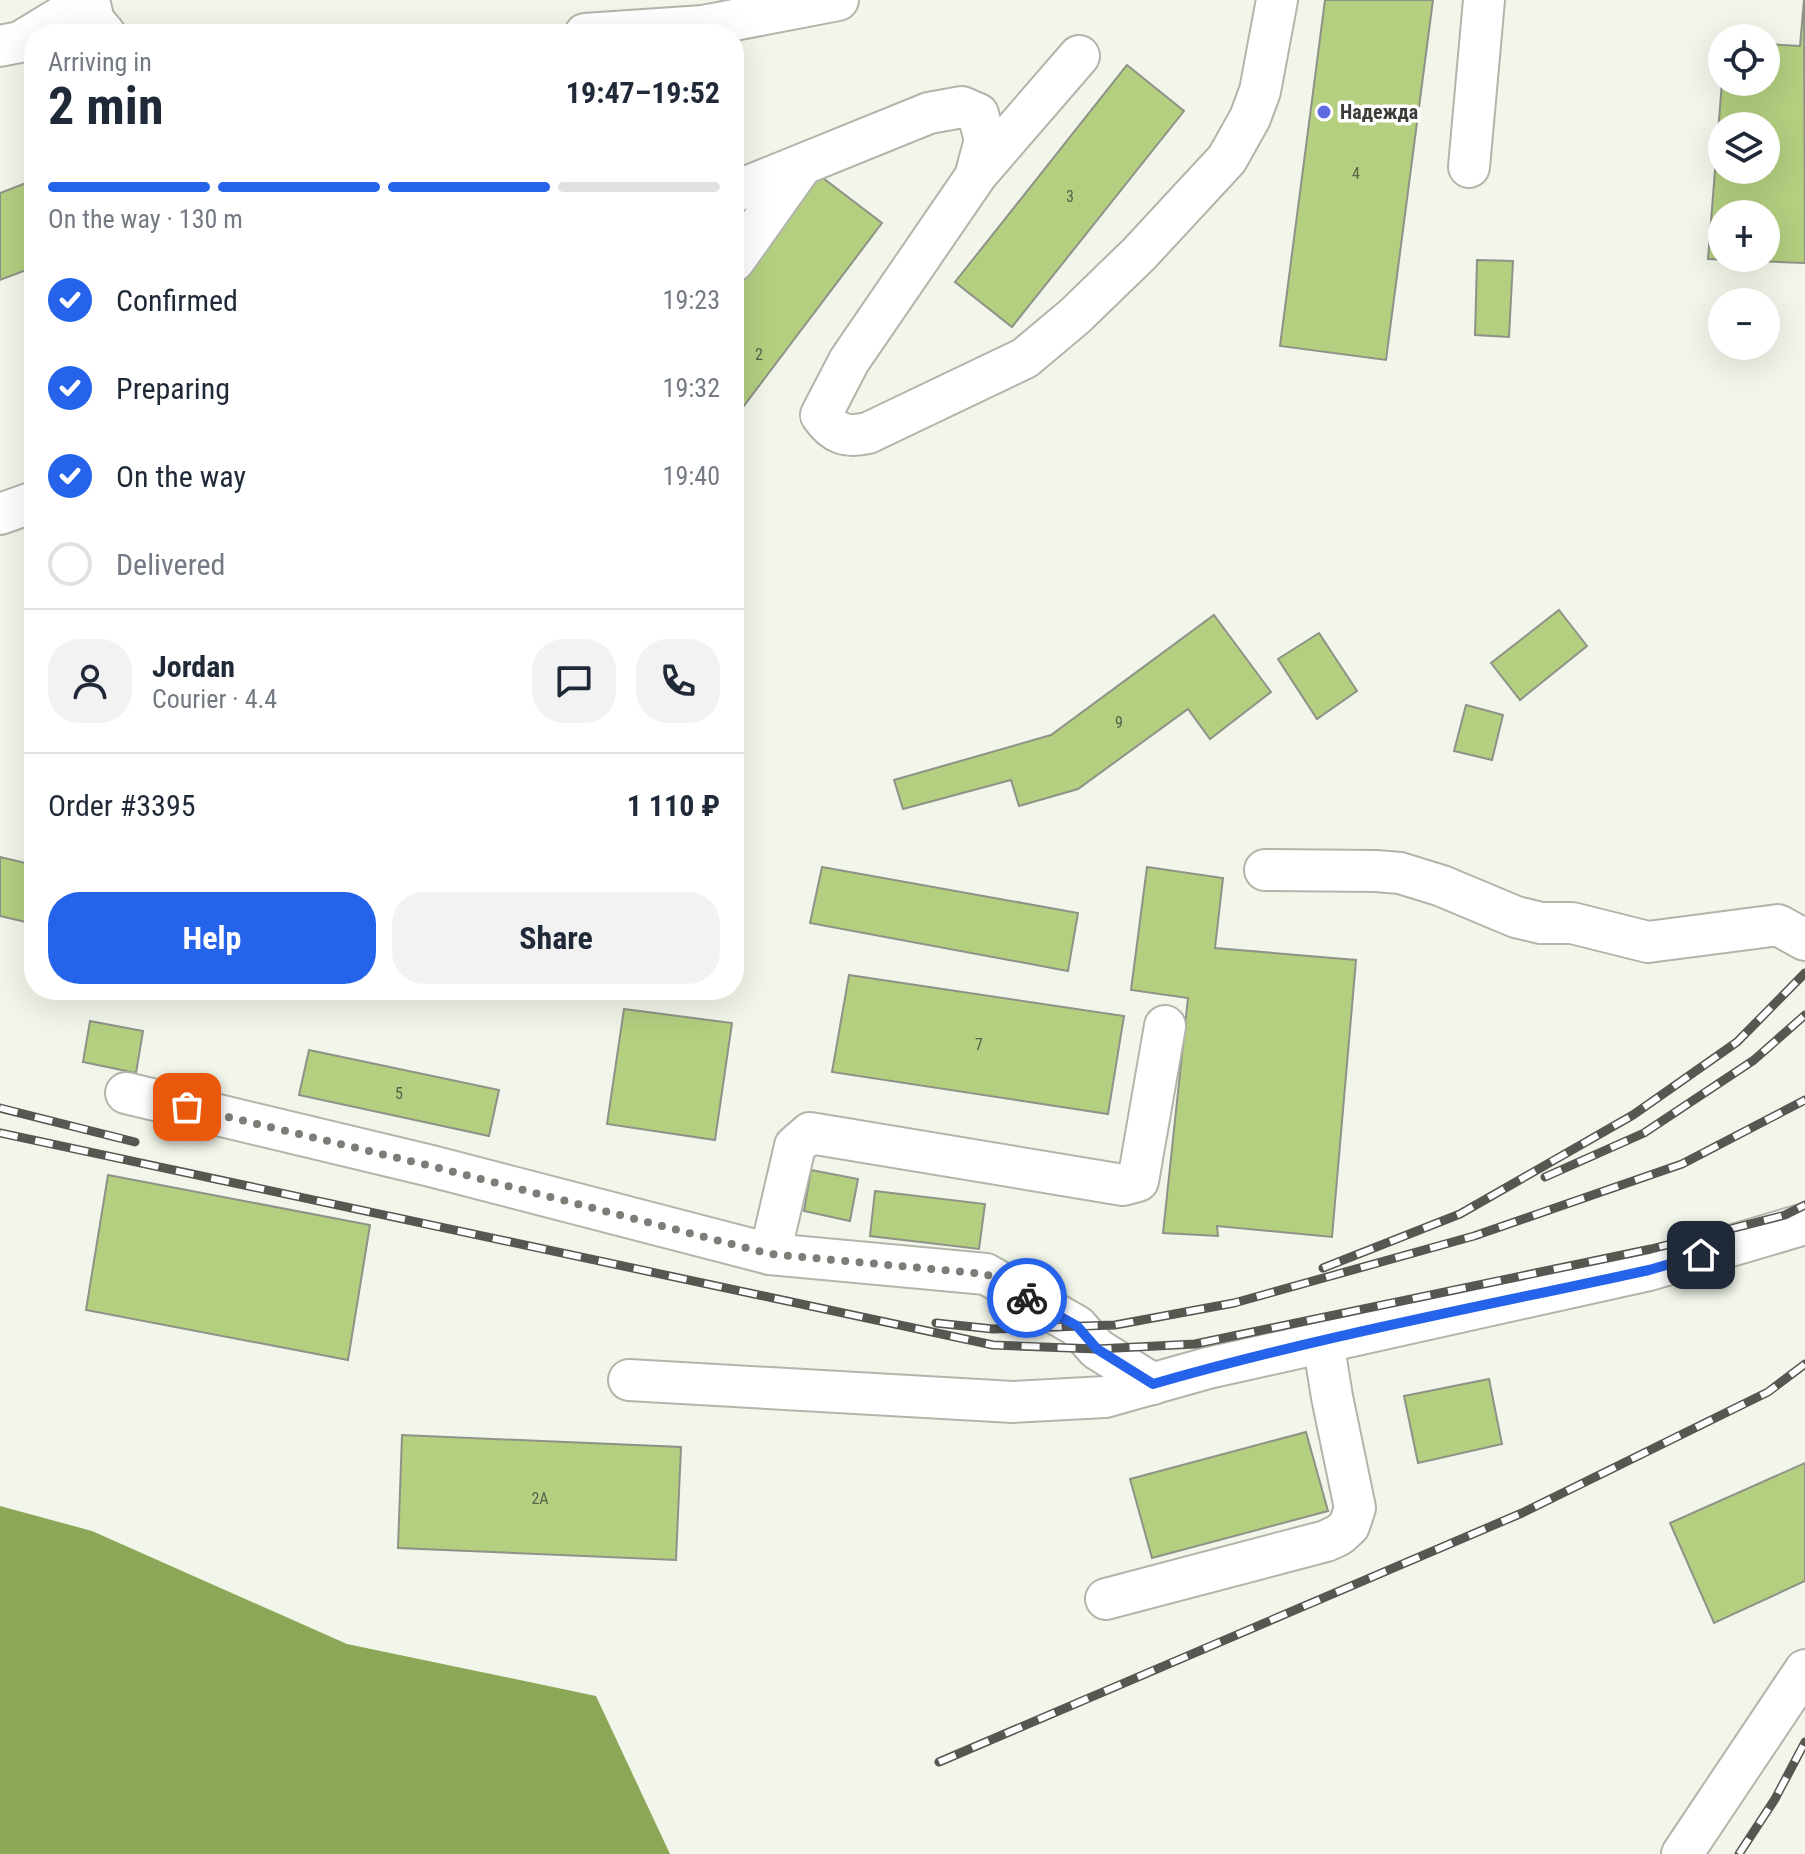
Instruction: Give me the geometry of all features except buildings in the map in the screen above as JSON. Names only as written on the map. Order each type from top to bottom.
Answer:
[{"type":"street","points":[[50,24],[89,0],[97,24]]},
{"type":"street","points":[[713,24],[838,0]]},
{"type":"street","points":[[1079,56],[975,177],[849,361],[821,415],[829,427],[841,435],[868,433],[1025,358],[1075,316],[1139,254],[1227,159],[1250,118],[1260,91],[1277,0]]},
{"type":"street","points":[[1469,167],[1484,0]]},
{"type":"street","points":[[0,46],[24,40]]},
{"type":"street","points":[[744,188],[929,113],[962,107],[978,114],[985,140],[975,177]]},
{"type":"street","points":[[744,247],[800,168]]},
{"type":"street","points":[[0,514],[24,506]]},
{"type":"street","points":[[1265,870],[1400,873],[1442,886],[1516,917],[1541,923],[1572,923],[1648,942],[1778,925],[1805,940]]},
{"type":"street","points":[[770,1254],[795,1146],[810,1133],[1123,1185],[1138,1181],[1165,1026]]},
{"type":"street","points":[[126,1093],[431,1166],[770,1254],[986,1274],[1077,1326],[1097,1349],[1153,1384]]},
{"type":"street","points":[[629,1380],[1013,1402],[1105,1397],[1208,1368],[1323,1341],[1649,1270],[1805,1226]]},
{"type":"street","points":[[1106,1599],[1326,1541],[1349,1526],[1355,1508],[1323,1341]]},
{"type":"street","points":[[1682,1854],[1805,1670]]},
{"type":"shaded area","points":[[0,1506],[92,1531],[347,1644],[596,1696],[670,1854],[0,1854]]},
{"type":"railway","points":[[1323,1268],[1460,1214],[1633,1115],[1737,1042],[1805,973]]},
{"type":"railway","points":[[1545,1177],[1644,1133],[1754,1060],[1805,1015]]},
{"type":"railway","points":[[936,1323],[993,1329],[1115,1325],[1234,1303],[1474,1236],[1682,1164],[1805,1100]]},
{"type":"railway","points":[[0,1108],[135,1142]]},
{"type":"railway","points":[[0,1133],[993,1345],[1097,1349],[1195,1344],[1651,1249],[1785,1215],[1805,1205]]},
{"type":"railway","points":[[939,1762],[1522,1513],[1768,1392],[1805,1364]]},
{"type":"railway","points":[[1739,1854],[1775,1799],[1805,1742]]},
{"type":"way so far","points":[[187,1107],[431,1166],[770,1254],[986,1274],[1027,1298]]},
{"type":"place","name":"Надежда","points":[[1324,112]]},
{"type":"route","points":[[1027,1298],[1077,1326],[1097,1349],[1153,1384],[1208,1368],[1649,1270],[1701,1255]]}]
